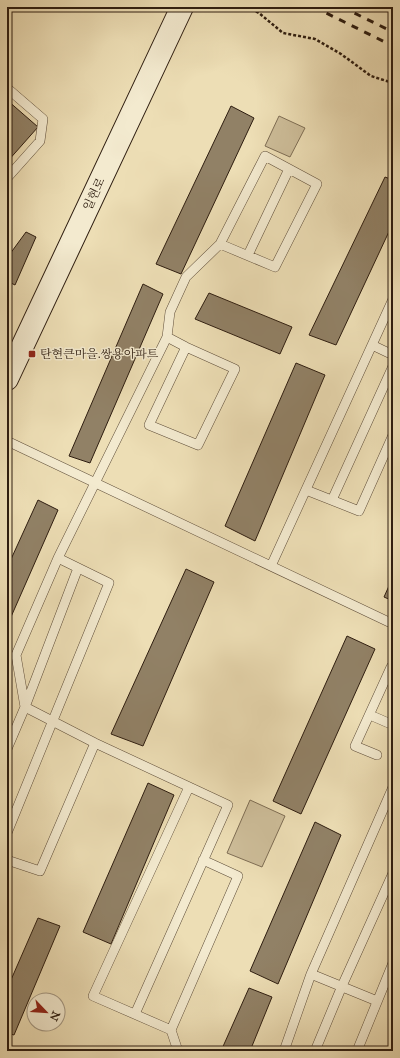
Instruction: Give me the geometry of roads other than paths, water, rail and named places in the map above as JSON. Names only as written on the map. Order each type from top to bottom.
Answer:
[{"type":"main road","name":"일현로","points":[[7,379],[182,8]]},
{"type":"lane","points":[[7,88],[42,119],[40,141],[7,178]]},
{"type":"lane","points":[[25,707],[16,655],[58,558],[167,337],[170,312],[186,277],[220,244],[265,156],[316,184],[275,267],[220,244]]},
{"type":"lane","points":[[248,256],[289,169]]},
{"type":"lane","points":[[271,566],[393,299]]},
{"type":"lane","points":[[167,337],[235,370],[198,445],[148,425],[186,347]]},
{"type":"lane","points":[[372,345],[393,355]]},
{"type":"lane","points":[[332,500],[393,366]]},
{"type":"lane","points":[[306,490],[359,511],[393,435]]},
{"type":"lane","points":[[7,441],[393,624]]},
{"type":"lane","points":[[7,833],[109,583],[58,558]]},
{"type":"lane","points":[[7,749],[25,707],[78,568]]},
{"type":"lane","points":[[378,755],[355,746],[391,667]]},
{"type":"lane","points":[[25,707],[95,743],[228,805],[135,1014]]},
{"type":"lane","points":[[370,715],[393,725]]},
{"type":"lane","points":[[8,861],[40,871],[95,743]]},
{"type":"lane","points":[[171,1030],[92,996],[189,787]]},
{"type":"lane","points":[[284,1051],[312,974],[393,787]]},
{"type":"lane","points":[[178,1051],[171,1030],[238,876],[204,860]]},
{"type":"lane","points":[[315,1051],[342,986],[393,873]]},
{"type":"lane","points":[[357,1051],[393,963]]},
{"type":"lane","points":[[312,974],[377,1001]]},
{"type":"railway","points":[[314,7],[393,46]]},
{"type":"railway","points":[[342,7],[393,32]]},
{"type":"place","name":"탄현큰마을.쌍용아파트","points":[[32,354]]}]
